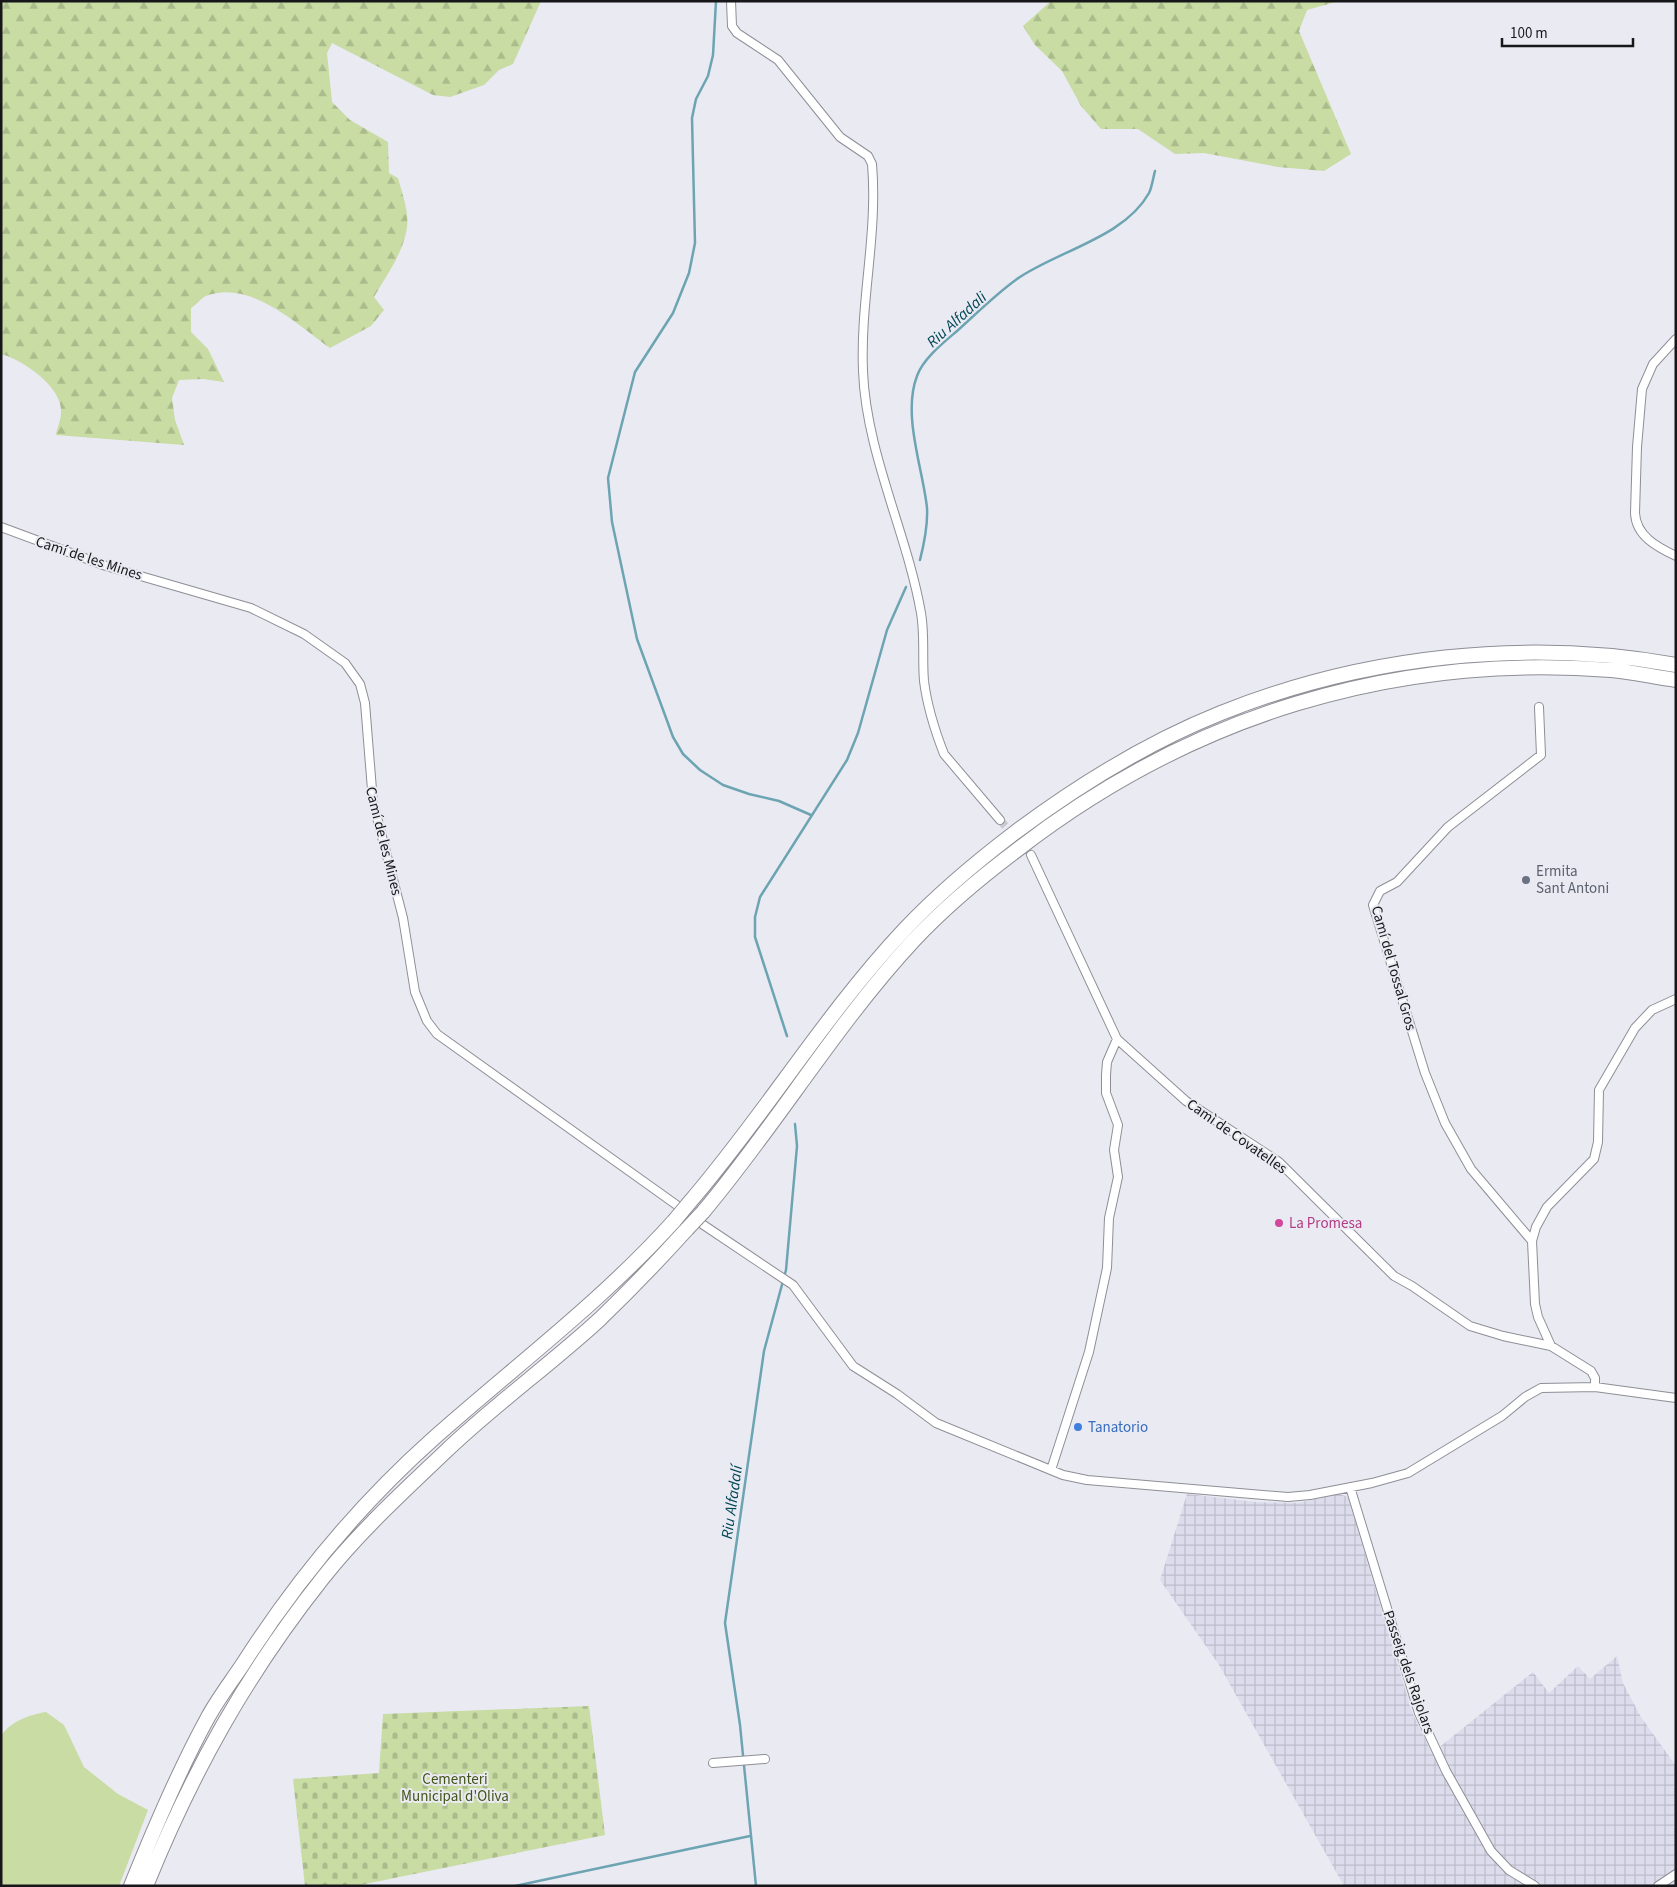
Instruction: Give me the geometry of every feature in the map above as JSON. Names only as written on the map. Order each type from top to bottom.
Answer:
[{"type":"highway","points":[[132,1886],[156,1826],[208,1718],[268,1625],[308,1571],[353,1519],[433,1439],[586,1310],[637,1262],[674,1221],[683,1205],[731,1154],[854,989],[920,914],[966,870],[1052,805],[1102,772],[1140,751],[1219,714],[1296,687],[1361,672],[1432,660],[1511,653],[1558,652],[1621,656],[1676,665]]},
{"type":"highway","points":[[146,1886],[165,1840],[227,1715],[285,1629],[323,1578],[364,1533],[447,1450],[599,1320],[687,1229],[703,1218],[865,999],[934,919],[995,866],[1061,816],[1169,752],[1234,725],[1326,694],[1441,674],[1546,667],[1614,670],[1676,680]]},
{"type":"street","points":[[731,1],[732,26],[737,33],[778,60],[840,137],[868,156],[872,164],[874,227],[863,309],[862,355],[865,402],[921,612],[924,680],[939,741],[944,754],[1000,820]]},
{"type":"street","points":[[1676,339],[1653,364],[1642,389],[1637,447],[1635,513],[1636,521],[1650,542],[1676,556]]},
{"type":"street","name":"Camí de les Mines","points":[[1,527],[106,566],[251,608],[304,634],[345,663],[360,684],[365,703],[372,802],[403,918],[415,992],[427,1021],[437,1034],[683,1205]]},
{"type":"street","name":"Camí del Tossal Gros","points":[[1533,1238],[1471,1169],[1445,1123],[1425,1073],[1373,905],[1380,891],[1397,882],[1448,827],[1541,754],[1539,707]]},
{"type":"street","points":[[1031,855],[1117,1039],[1108,1062],[1106,1075],[1106,1093],[1118,1125],[1114,1150],[1118,1177],[1109,1218],[1107,1268],[1089,1352],[1051,1470]]},
{"type":"street","points":[[1595,1387],[1595,1378],[1591,1371],[1552,1346],[1538,1317],[1535,1304],[1533,1238],[1540,1218],[1547,1207],[1594,1159],[1598,1142],[1599,1090],[1635,1028],[1652,1010],[1676,999]]},
{"type":"street","name":"Camì de Covatelles","points":[[1117,1039],[1186,1101],[1279,1162],[1398,1278],[1470,1326],[1503,1336],[1552,1346]]},
{"type":"street","points":[[703,1218],[793,1286],[853,1366],[862,1373],[898,1394],[936,1423],[1051,1470],[1082,1479],[1288,1497],[1310,1495],[1386,1480],[1415,1469],[1502,1416],[1533,1391],[1561,1386],[1595,1387],[1676,1398]]},
{"type":"street","name":"Passeig dels Rajolars","points":[[1350,1487],[1420,1713],[1446,1771],[1491,1851],[1509,1870],[1536,1886]]},
{"type":"street","points":[[713,1763],[761,1759]]},
{"type":"street","points":[[1658,1886],[1676,1874]]},
{"type":"shaded area","points":[[1187,1494],[1256,1502],[1297,1503],[1340,1494],[1348,1497],[1412,1712],[1432,1753],[1533,1672],[1549,1693],[1578,1666],[1590,1679],[1617,1656],[1623,1683],[1641,1717],[1676,1766],[1676,1886],[1344,1886],[1219,1665],[1160,1580]]},
{"type":"green space","points":[[1,1],[541,1],[513,64],[499,70],[484,85],[450,97],[433,95],[332,43],[327,53],[332,102],[350,120],[388,142],[389,173],[398,178],[406,208],[407,227],[402,246],[394,264],[374,297],[384,310],[371,326],[330,348],[288,317],[256,299],[240,294],[223,292],[204,297],[191,308],[191,332],[208,349],[224,382],[203,379],[179,380],[172,398],[175,420],[184,445],[56,435],[61,413],[60,403],[56,394],[49,384],[30,368],[1,354]]},
{"type":"green space","points":[[1051,1],[1339,1],[1307,10],[1299,31],[1351,154],[1324,171],[1278,167],[1204,153],[1175,154],[1138,129],[1101,129],[1081,106],[1062,71],[1035,45],[1023,26]]},
{"type":"green space","name":"Cementeri Municipal d'Oliva","points":[[589,1706],[605,1835],[355,1886],[305,1886],[293,1779],[379,1773],[383,1714]]},
{"type":"green space","points":[[46,1712],[64,1725],[84,1767],[118,1794],[148,1810],[119,1886],[1,1886],[1,1736],[15,1723],[33,1715]]},
{"type":"waterway","points":[[716,1],[713,55],[708,76],[696,99],[692,118],[695,243],[689,273],[673,313],[635,372],[608,478],[612,522],[637,639],[673,737],[683,754],[700,770],[723,785],[749,794],[779,801],[811,815]]},
{"type":"waterway","name":"Riu Alfadali","points":[[920,560],[926,528],[927,508],[915,442],[912,408],[913,391],[917,376],[924,363],[940,346],[1017,279],[1033,269],[1107,233],[1123,221],[1138,208],[1149,193],[1155,171]]},
{"type":"waterway","points":[[787,1036],[755,937],[755,917],[760,897],[847,760],[858,733],[887,630],[906,587]]},
{"type":"waterway","name":"Riu Alfadalí","points":[[756,1886],[740,1725],[725,1623],[764,1351],[786,1270],[797,1146],[795,1124]]},
{"type":"waterway","points":[[515,1886],[750,1836]]},
{"type":"tunnel","points":[[1000,820],[1031,855]]},
{"type":"place","name":"Ermita Sant Antoni","points":[[1526,880]]},
{"type":"place","name":"La Promesa","points":[[1279,1223]]},
{"type":"place","name":"Tanatorio","points":[[1078,1427]]}]
